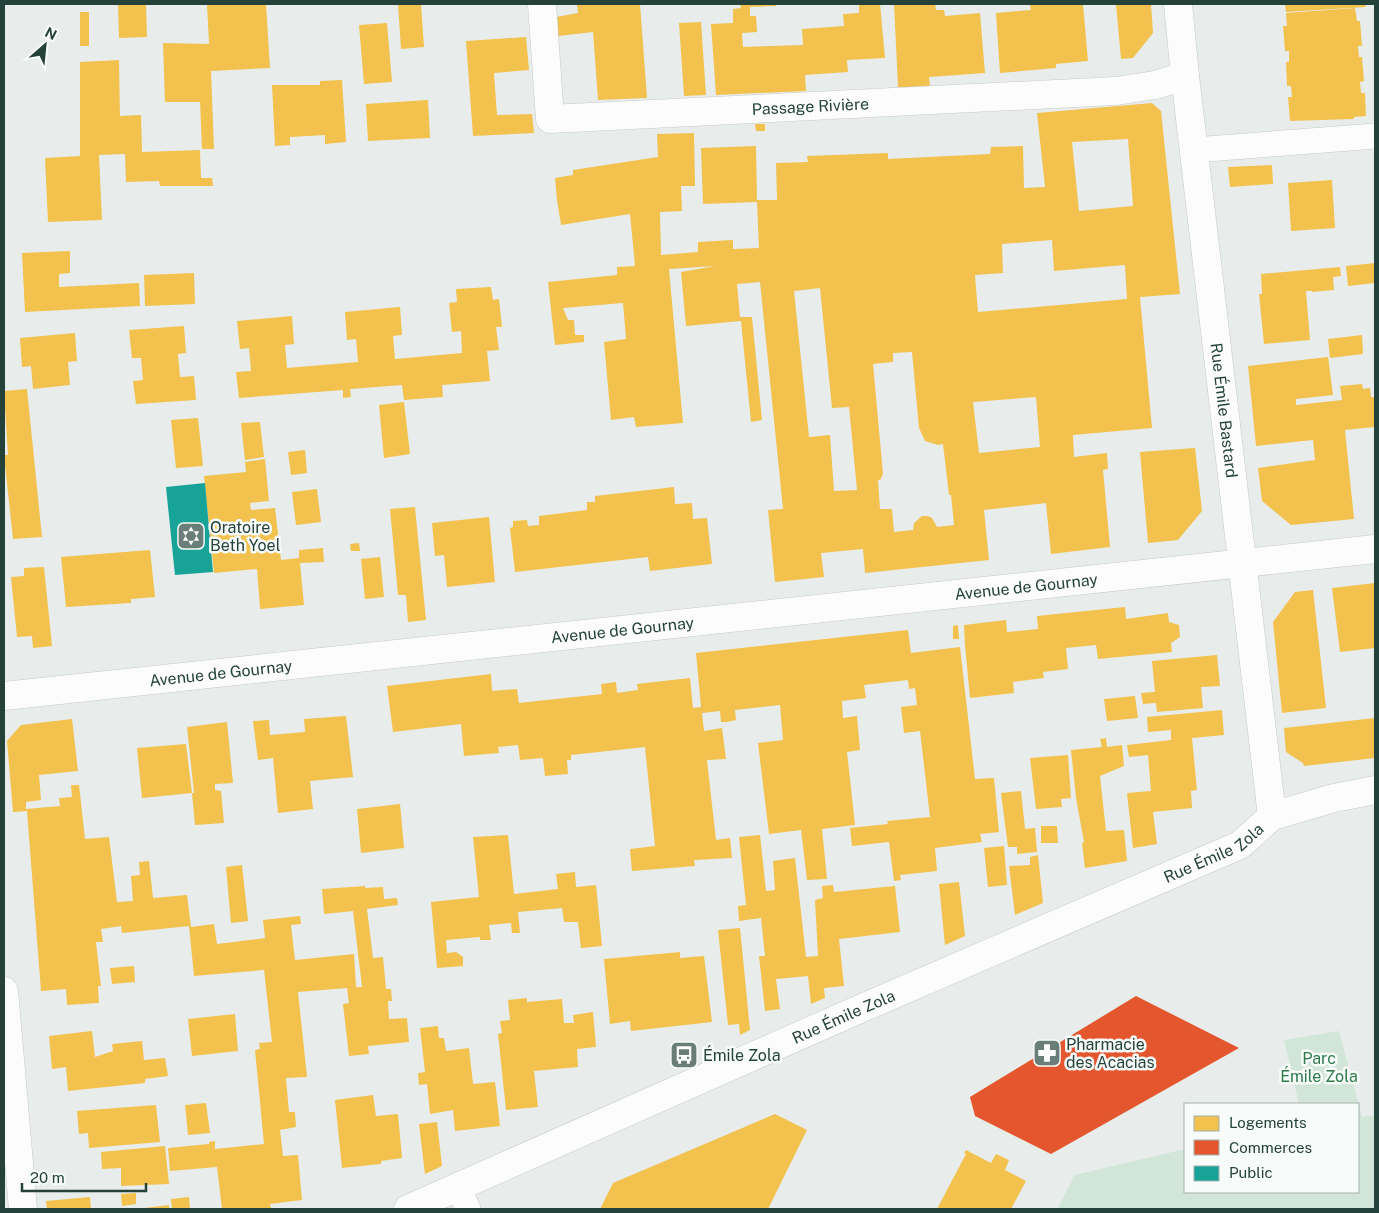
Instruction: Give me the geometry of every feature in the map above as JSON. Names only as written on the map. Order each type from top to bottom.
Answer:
[{"type":"street","name":"Passage Rivière","points":[[542,4],[550,119],[1116,91],[1155,85],[1185,76]]},
{"type":"street","name":"Rue Émile Bastard","points":[[1178,4],[1241,562],[1272,816]]},
{"type":"street","name":"Avenue de Gournay","points":[[4,696],[1375,549]]},
{"type":"street","points":[[1272,816],[1334,798],[1375,790]]},
{"type":"street","name":"Rue Émile Zola","points":[[408,1209],[463,1198],[862,1008],[1240,845],[1272,816]]},
{"type":"street","points":[[4,991],[23,1209]]},
{"type":"lane","points":[[1194,150],[1375,136]]},
{"type":"green space","name":"Parc Émile Zola","points":[[1339,1031],[1358,1103],[1299,1103],[1284,1040]]},
{"type":"green space","name":"Parc Émile Zola","points":[[1359,1106],[1362,1117],[1375,1115],[1375,1209],[1057,1209],[1075,1175],[1184,1149],[1184,1193],[1359,1193]]},
{"type":"building: Logements","points":[[118,4],[146,4],[147,37],[119,38]]},
{"type":"building: Logements","points":[[207,4],[266,4],[270,68],[211,71],[214,149],[202,149],[200,102],[165,102],[163,43],[209,44]]},
{"type":"building: Logements","points":[[398,4],[421,4],[424,47],[401,49]]},
{"type":"building: Logements","points":[[577,4],[640,4],[647,98],[598,100],[593,32],[558,36],[556,17],[578,13]]},
{"type":"building: Logements","points":[[740,4],[776,4],[776,6],[750,7],[750,16],[756,16],[757,32],[742,33],[743,47],[803,45],[802,29],[844,26],[843,14],[859,13],[859,4],[880,4],[885,58],[847,60],[848,72],[805,75],[806,91],[716,95],[711,24],[733,23],[733,9],[741,8]]},
{"type":"building: Logements","points":[[894,4],[935,4],[936,10],[944,10],[945,16],[980,13],[985,73],[929,77],[930,87],[898,87]]},
{"type":"building: Logements","points":[[1083,4],[1088,61],[1056,64],[1056,68],[1000,73],[996,13],[1031,10],[1030,5]]},
{"type":"building: Logements","points":[[1116,4],[1151,4],[1153,33],[1133,58],[1121,59]]},
{"type":"building: Logements","points":[[1285,4],[1365,4],[1366,7],[1286,12]]},
{"type":"building: Logements","points":[[1355,8],[1357,21],[1360,21],[1362,46],[1358,46],[1359,57],[1362,57],[1364,81],[1360,82],[1361,93],[1365,93],[1366,116],[1354,117],[1354,119],[1290,121],[1288,97],[1292,97],[1291,86],[1287,86],[1286,62],[1289,62],[1289,51],[1285,51],[1283,26],[1287,26],[1286,13]]},
{"type":"building: Logements","points":[[80,12],[89,12],[89,46],[80,46]]},
{"type":"building: Logements","points":[[701,22],[706,95],[684,96],[679,23]]},
{"type":"building: Logements","points":[[387,23],[392,82],[364,84],[359,25]]},
{"type":"building: Logements","points":[[526,37],[529,70],[494,73],[497,115],[532,114],[534,133],[473,136],[466,41]]},
{"type":"building: Logements","points":[[119,60],[120,116],[141,115],[142,152],[200,150],[201,178],[212,178],[213,186],[160,186],[159,181],[126,182],[125,154],[99,155],[102,220],[48,222],[45,158],[80,156],[80,62]]},
{"type":"building: Logements","points":[[342,80],[346,142],[325,144],[325,135],[290,137],[290,145],[275,146],[272,85],[320,85],[320,81]]},
{"type":"building: Logements","points":[[428,100],[430,138],[368,141],[366,104]]},
{"type":"building: Logements","points":[[1152,103],[1161,111],[1180,294],[1140,297],[1152,428],[1073,435],[1074,457],[1107,453],[1108,469],[1103,470],[1110,547],[1051,554],[1046,503],[984,510],[989,560],[865,573],[863,549],[821,553],[824,577],[775,582],[768,510],[783,509],[760,282],[737,284],[740,317],[752,317],[762,420],[751,422],[741,321],[686,326],[681,272],[715,266],[669,269],[683,423],[636,427],[634,417],[611,420],[604,342],[626,339],[623,303],[563,308],[568,320],[574,320],[575,335],[584,335],[584,342],[555,345],[548,282],[617,275],[617,267],[635,266],[630,214],[561,225],[555,178],[573,175],[573,170],[658,157],[657,134],[694,133],[695,186],[681,186],[682,211],[660,212],[661,255],[698,252],[698,242],[733,240],[733,249],[759,248],[757,202],[703,204],[701,148],[756,146],[757,200],[777,200],[776,163],[808,162],[807,156],[888,153],[888,159],[990,154],[991,147],[1023,146],[1024,188],[1045,187],[1037,113]],"holes":[[[1128,139],[1133,206],[1079,211],[1072,142]],[[1052,240],[1054,271],[1125,265],[1127,299],[978,312],[975,275],[1003,273],[1002,244]],[[820,288],[832,408],[849,407],[857,490],[834,491],[830,435],[809,437],[794,291]],[[912,352],[919,428],[925,441],[938,445],[943,444],[954,525],[937,527],[932,518],[922,516],[914,523],[913,530],[894,532],[892,509],[880,509],[878,480],[880,480],[883,474],[873,364],[893,362],[893,353]],[[1036,397],[1040,447],[979,453],[973,402]]]},
{"type":"building: Logements","points":[[755,124],[765,124],[765,131],[756,131]]},
{"type":"building: Logements","points":[[1272,165],[1273,184],[1230,187],[1228,167]]},
{"type":"building: Logements","points":[[1332,180],[1335,228],[1291,231],[1288,183]]},
{"type":"building: Logements","points":[[70,251],[70,273],[59,274],[59,287],[139,283],[140,306],[25,312],[22,253]]},
{"type":"building: Logements","points":[[1375,263],[1375,283],[1348,286],[1346,266]]},
{"type":"building: Logements","points":[[1340,267],[1341,276],[1333,277],[1334,290],[1306,291],[1310,340],[1264,344],[1259,294],[1262,294],[1261,274]]},
{"type":"building: Logements","points":[[194,273],[195,304],[145,306],[144,275]]},
{"type":"building: Logements","points":[[491,287],[493,300],[499,299],[502,327],[496,327],[499,350],[487,351],[490,381],[442,385],[443,397],[404,400],[402,385],[350,389],[351,397],[343,398],[343,390],[239,398],[236,372],[251,371],[249,348],[240,349],[237,321],[292,316],[294,344],[285,345],[287,368],[358,362],[356,339],[347,340],[345,312],[400,307],[402,335],[393,336],[395,359],[462,353],[461,331],[452,332],[449,303],[457,302],[456,289]]},
{"type":"building: Logements","points":[[184,326],[186,353],[178,354],[180,377],[194,376],[196,400],[136,404],[133,381],[143,380],[141,358],[132,358],[129,330]]},
{"type":"building: Logements","points":[[75,333],[77,361],[68,362],[70,385],[33,389],[31,366],[22,367],[20,338]]},
{"type":"building: Logements","points":[[1362,335],[1363,354],[1330,358],[1328,339]]},
{"type":"building: Logements","points":[[1328,357],[1333,395],[1296,399],[1296,405],[1342,400],[1340,386],[1362,384],[1363,389],[1370,388],[1371,397],[1375,397],[1375,427],[1345,430],[1354,519],[1291,525],[1262,501],[1258,468],[1315,460],[1313,440],[1256,446],[1248,366]]},
{"type":"building: Logements","points":[[27,389],[42,537],[13,539],[4,455],[8,455],[4,391]]},
{"type":"building: Logements","points":[[404,402],[410,454],[384,458],[379,405]]},
{"type":"building: Logements","points":[[198,418],[203,466],[176,468],[171,420]]},
{"type":"building: Logements","points":[[260,422],[264,457],[245,460],[241,423]]},
{"type":"building: Logements","points":[[1195,448],[1202,511],[1178,540],[1148,543],[1140,452]]},
{"type":"building: Logements","points":[[305,450],[307,473],[291,475],[288,452]]},
{"type":"building: Logements","points":[[265,459],[269,501],[250,503],[251,510],[275,508],[281,560],[299,558],[299,550],[323,548],[324,562],[300,563],[304,605],[260,609],[257,569],[214,573],[204,476],[246,472],[245,462]]},
{"type":"building: Logements","points":[[674,487],[675,504],[692,503],[693,519],[707,518],[712,564],[650,571],[648,557],[515,572],[510,528],[513,527],[513,521],[527,520],[528,526],[539,525],[539,516],[587,510],[587,502],[595,502],[595,496]]},
{"type":"building: Logements","points":[[317,489],[321,522],[296,525],[292,492]]},
{"type":"building: Logements","points":[[415,507],[426,620],[408,622],[406,595],[398,595],[390,509]]},
{"type":"building: Logements","points":[[489,517],[495,582],[447,587],[444,555],[435,556],[432,523]]},
{"type":"building: Logements","points":[[359,543],[360,551],[351,551],[350,544]]},
{"type":"building: Logements","points":[[150,550],[155,597],[131,599],[131,603],[66,607],[61,557]]},
{"type":"building: Logements","points":[[380,557],[384,597],[365,599],[361,559]]},
{"type":"building: Logements","points":[[44,567],[52,646],[33,648],[32,636],[17,637],[11,577],[24,576],[24,568]]},
{"type":"building: Logements","points":[[1375,583],[1375,648],[1340,652],[1332,588]]},
{"type":"building: Logements","points":[[1313,590],[1326,708],[1282,713],[1273,622],[1295,592]]},
{"type":"building: Logements","points":[[1125,607],[1126,619],[1168,613],[1169,622],[1179,625],[1180,637],[1171,643],[1172,652],[1098,659],[1096,645],[1066,648],[1068,669],[1043,672],[1044,678],[1013,682],[1014,693],[970,698],[964,625],[1006,620],[1007,632],[1038,629],[1037,616]]},
{"type":"building: Logements","points":[[958,625],[959,639],[953,639],[953,626]]},
{"type":"building: Logements","points":[[908,630],[911,653],[960,647],[975,779],[994,778],[999,832],[980,834],[982,842],[935,848],[937,871],[900,875],[901,880],[894,881],[889,842],[852,846],[850,828],[888,824],[887,821],[930,817],[920,731],[904,733],[901,707],[917,705],[915,688],[909,689],[908,680],[864,685],[866,698],[842,701],[843,718],[857,716],[860,750],[847,752],[855,825],[822,829],[827,879],[807,880],[801,830],[769,834],[758,743],[783,740],[780,705],[735,710],[736,720],[727,722],[721,722],[720,711],[702,713],[704,731],[722,728],[726,759],[707,760],[716,840],[730,838],[732,858],[694,860],[695,866],[632,871],[630,849],[655,846],[645,747],[571,755],[571,760],[567,760],[568,774],[545,776],[543,758],[520,760],[518,745],[498,747],[499,753],[464,756],[461,724],[393,732],[387,686],[491,674],[492,691],[517,689],[519,703],[602,694],[601,684],[616,682],[617,693],[638,690],[637,684],[690,678],[693,708],[701,707],[696,653]]},
{"type":"building: Logements","points":[[1217,655],[1220,686],[1201,687],[1203,708],[1157,712],[1156,703],[1143,704],[1141,693],[1155,692],[1152,661]]},
{"type":"building: Logements","points":[[1135,696],[1138,718],[1107,721],[1104,699]]},
{"type":"building: Logements","points":[[1222,710],[1224,735],[1192,738],[1197,790],[1191,791],[1192,808],[1153,812],[1157,844],[1133,848],[1127,793],[1151,791],[1148,755],[1129,757],[1127,745],[1171,740],[1171,730],[1148,732],[1147,717]]},
{"type":"building: Logements","points":[[346,716],[353,777],[310,781],[313,809],[278,813],[273,758],[258,760],[253,721],[269,720],[270,735],[305,732],[304,719]]},
{"type":"building: Logements","points":[[1375,718],[1375,758],[1304,766],[1303,763],[1286,752],[1284,728]]},
{"type":"building: Logements","points":[[72,719],[78,771],[39,775],[41,800],[26,802],[26,809],[60,806],[59,798],[72,797],[71,785],[79,785],[85,839],[109,837],[117,902],[133,901],[131,876],[140,875],[139,862],[149,861],[153,898],[187,895],[191,927],[214,924],[217,944],[265,938],[263,920],[300,916],[301,924],[291,925],[295,960],[354,954],[356,987],[362,987],[353,911],[324,914],[322,889],[365,886],[365,888],[383,887],[384,899],[397,898],[398,905],[367,909],[373,958],[383,957],[386,989],[391,989],[392,1001],[388,1001],[389,1019],[407,1018],[409,1042],[368,1046],[369,1054],[349,1056],[343,1004],[349,1003],[347,988],[298,992],[307,1077],[286,1078],[289,1112],[295,1112],[296,1127],[280,1130],[283,1156],[298,1155],[302,1200],[270,1204],[271,1208],[222,1209],[217,1167],[170,1171],[168,1148],[209,1144],[209,1142],[215,1141],[215,1149],[264,1144],[255,1050],[260,1049],[259,1043],[272,1042],[264,970],[194,976],[189,926],[122,933],[121,926],[101,929],[103,942],[96,942],[101,986],[98,986],[99,1003],[67,1005],[66,989],[41,991],[27,811],[13,812],[7,741],[21,725]]},
{"type":"building: Logements","points":[[227,722],[233,783],[215,784],[215,790],[221,791],[224,823],[195,825],[192,793],[194,793],[187,727]]},
{"type":"building: Logements","points":[[1106,738],[1107,747],[1122,745],[1124,766],[1100,776],[1106,831],[1124,830],[1127,861],[1085,868],[1082,843],[1084,842],[1076,798],[1071,750],[1102,747],[1100,739]]},
{"type":"building: Logements","points":[[186,744],[192,793],[142,798],[137,748]]},
{"type":"building: Logements","points":[[1068,755],[1071,798],[1061,799],[1062,807],[1036,809],[1030,758]]},
{"type":"building: Logements","points":[[1021,791],[1025,829],[1035,828],[1037,852],[1017,854],[1017,847],[1008,847],[1001,793]]},
{"type":"building: Logements","points":[[400,804],[404,848],[361,853],[357,809]]},
{"type":"building: Logements","points":[[1041,826],[1057,826],[1058,843],[1041,843]]},
{"type":"building: Logements","points":[[508,835],[514,894],[558,889],[556,874],[575,872],[576,887],[596,885],[602,946],[581,948],[578,922],[564,922],[562,908],[518,912],[520,933],[512,933],[511,923],[489,925],[491,940],[480,940],[480,937],[446,940],[447,953],[456,952],[463,957],[463,966],[437,968],[431,902],[479,897],[473,837]]},
{"type":"building: Logements","points":[[760,835],[766,891],[775,890],[773,861],[795,858],[806,957],[818,956],[815,900],[823,898],[822,886],[833,885],[834,892],[895,886],[900,932],[839,939],[844,986],[824,988],[825,998],[811,1004],[808,976],[776,979],[780,1009],[765,1011],[759,956],[765,956],[761,918],[739,921],[738,906],[746,905],[739,837]]},
{"type":"building: Logements","points":[[1004,846],[1007,885],[988,887],[984,848]]},
{"type":"building: Logements","points":[[1038,855],[1043,903],[1015,915],[1009,866],[1030,865],[1030,857]]},
{"type":"building: Logements","points":[[242,865],[248,921],[231,923],[226,867]]},
{"type":"building: Logements","points":[[959,882],[965,936],[945,945],[939,884]]},
{"type":"building: Logements","points":[[740,928],[750,1030],[740,1035],[739,1024],[728,1025],[718,930]]},
{"type":"building: Logements","points":[[680,952],[680,958],[704,956],[712,1022],[631,1031],[630,1021],[610,1024],[604,959]]},
{"type":"building: Logements","points":[[134,966],[135,982],[112,984],[110,968]]},
{"type":"building: Logements","points":[[527,998],[527,1002],[562,999],[564,1023],[574,1023],[573,1015],[593,1012],[596,1047],[577,1049],[578,1067],[534,1071],[538,1107],[506,1110],[498,1034],[502,1033],[500,1021],[510,1020],[508,1000]]},
{"type":"building: Logements","points":[[235,1014],[238,1051],[192,1056],[188,1019]]},
{"type":"building: Logements","points":[[438,1026],[439,1038],[444,1038],[446,1051],[469,1048],[473,1084],[495,1082],[500,1126],[455,1131],[453,1110],[430,1114],[427,1084],[419,1085],[418,1073],[425,1072],[420,1028]]},
{"type":"building: Logements","points":[[92,1031],[95,1057],[113,1051],[112,1044],[142,1041],[144,1060],[165,1058],[168,1076],[145,1079],[145,1083],[68,1091],[66,1067],[52,1069],[49,1036]]},
{"type":"building: Logements","points":[[373,1095],[376,1116],[398,1114],[402,1158],[381,1161],[381,1164],[342,1168],[335,1100]]},
{"type":"building: Logements","points":[[206,1103],[210,1133],[188,1135],[185,1105]]},
{"type":"building: Logements","points":[[156,1105],[160,1142],[89,1148],[88,1133],[79,1134],[77,1111]]},
{"type":"building: Logements","points":[[775,1114],[807,1130],[768,1209],[600,1209],[613,1183]]},
{"type":"building: Logements","points":[[437,1122],[442,1166],[425,1174],[419,1124]]},
{"type":"building: Logements","points":[[165,1146],[169,1184],[121,1186],[121,1168],[102,1169],[101,1152]]},
{"type":"building: Logements","points":[[966,1150],[991,1163],[996,1154],[1009,1160],[1005,1170],[1026,1181],[1011,1209],[937,1209],[966,1154],[964,1153]]},
{"type":"building: Logements","points":[[136,1193],[136,1204],[122,1206],[121,1194]]},
{"type":"building: Logements","points":[[90,1197],[91,1209],[47,1209],[46,1201]]},
{"type":"building: Logements","points":[[189,1197],[190,1209],[172,1209],[171,1199]]},
{"type":"building: Logements","points":[[169,1205],[169,1209],[144,1209],[144,1208]]},
{"type":"building: Commerces","points":[[1136,996],[1239,1048],[1051,1154],[975,1116],[970,1097]]},
{"type":"building: Public","name":"Oratoire Beth Yoel","points":[[205,483],[213,572],[175,575],[166,487]]},
{"type":"place","name":"Oratoire Beth Yoel","points":[[191,536]]},
{"type":"place","name":"Pharmacie des Acacias","points":[[1047,1053]]},
{"type":"place","name":"Émile Zola","points":[[684,1055]]}]
